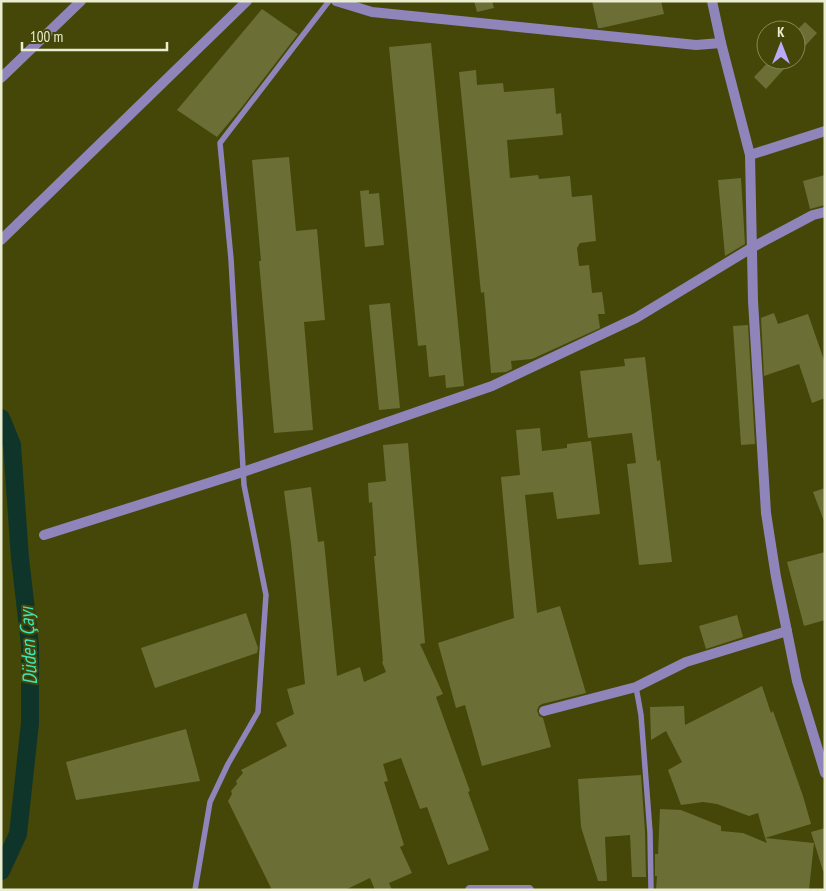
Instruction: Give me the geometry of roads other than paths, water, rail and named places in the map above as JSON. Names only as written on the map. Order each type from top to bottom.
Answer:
[{"type":"street","points":[[1,78],[80,1]]},
{"type":"street","points":[[1,240],[248,1]]},
{"type":"street","points":[[336,1],[372,12],[696,45],[721,43]]},
{"type":"street","points":[[712,1],[750,154],[754,301],[766,512],[776,577],[797,681],[825,773]]},
{"type":"street","points":[[750,154],[825,131]]},
{"type":"street","points":[[44,535],[243,472],[492,386],[636,318],[753,247],[813,215],[825,212]]},
{"type":"street","points":[[544,711],[636,687],[686,662],[787,632]]},
{"type":"street","points":[[472,890],[529,890]]},
{"type":"lane","points":[[195,890],[210,802],[228,764],[258,712],[266,596],[244,485],[231,259],[220,143],[329,1]]},
{"type":"lane","points":[[636,687],[641,715],[649,814],[651,890]]},
{"type":"waterway","name":"Düden Çayı","points":[[1,418],[12,445],[20,558],[30,645],[30,723],[18,834],[1,871]]}]
